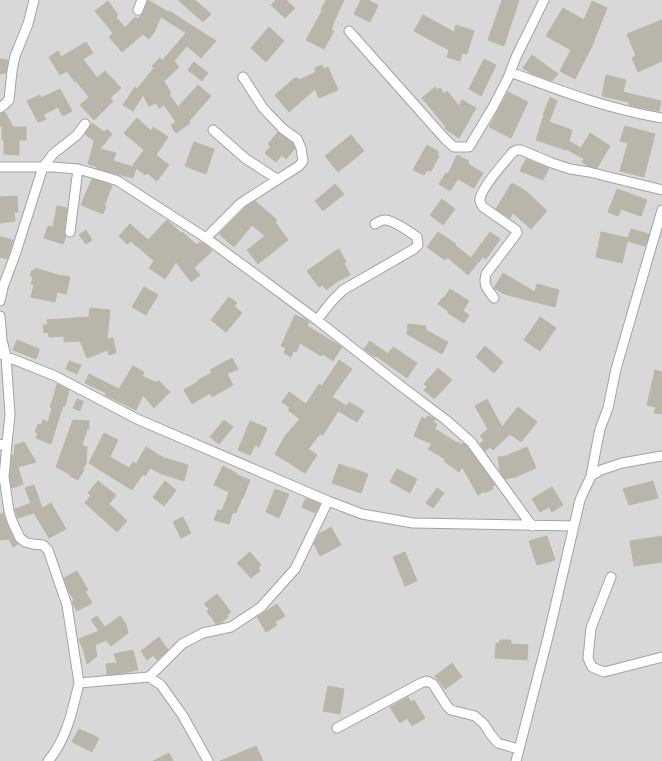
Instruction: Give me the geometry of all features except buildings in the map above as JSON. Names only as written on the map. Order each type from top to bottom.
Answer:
[{"type":"street","points":[[0,108],[9,100],[15,56],[28,24],[34,0]]},
{"type":"street","points":[[138,10],[142,0]]},
{"type":"street","points":[[349,31],[446,140],[454,147],[469,147],[493,108],[544,0]]},
{"type":"street","points":[[510,72],[604,105],[662,118]]},
{"type":"street","points":[[206,238],[241,203],[299,166],[303,161],[301,148],[297,139],[283,129],[262,108],[243,77]]},
{"type":"street","points":[[0,301],[3,287],[22,234],[43,167],[53,154],[77,135],[85,124]]},
{"type":"street","points":[[213,130],[246,160],[277,179]]},
{"type":"street","points":[[494,298],[485,285],[484,280],[486,274],[517,233],[516,230],[483,207],[480,203],[480,197],[483,190],[513,152],[521,150],[570,169],[589,172],[662,190]]},
{"type":"street","points":[[0,168],[52,167],[78,169],[118,181],[206,238],[317,320],[446,420],[471,442],[532,526]]},
{"type":"street","points":[[70,232],[78,169]]},
{"type":"street","points":[[516,761],[548,638],[573,526],[580,500],[591,476],[600,429],[608,408],[616,369],[662,210]]},
{"type":"street","points":[[317,320],[343,290],[414,249],[418,245],[417,237],[391,221],[384,220],[375,224]]},
{"type":"street","points":[[0,316],[10,415],[4,444],[4,477],[9,511],[20,538],[25,542],[43,545],[48,550],[66,605],[80,683],[61,742],[48,761]]},
{"type":"street","points":[[3,355],[55,376],[137,419],[328,501],[362,514],[413,523],[573,526]]},
{"type":"street","points":[[591,476],[601,470],[622,463],[662,456]]},
{"type":"street","points":[[149,677],[182,644],[203,633],[231,627],[262,607],[295,569],[328,501]]},
{"type":"street","points":[[611,577],[591,628],[588,658],[592,667],[604,672],[662,658]]},
{"type":"street","points":[[80,683],[149,677],[161,685],[183,716],[208,761]]},
{"type":"street","points":[[337,728],[427,681],[433,684],[451,710],[475,716],[484,724],[498,743],[518,750]]},
{"type":"shaded area","points":[[0,0],[662,0],[662,761],[0,761]]}]
